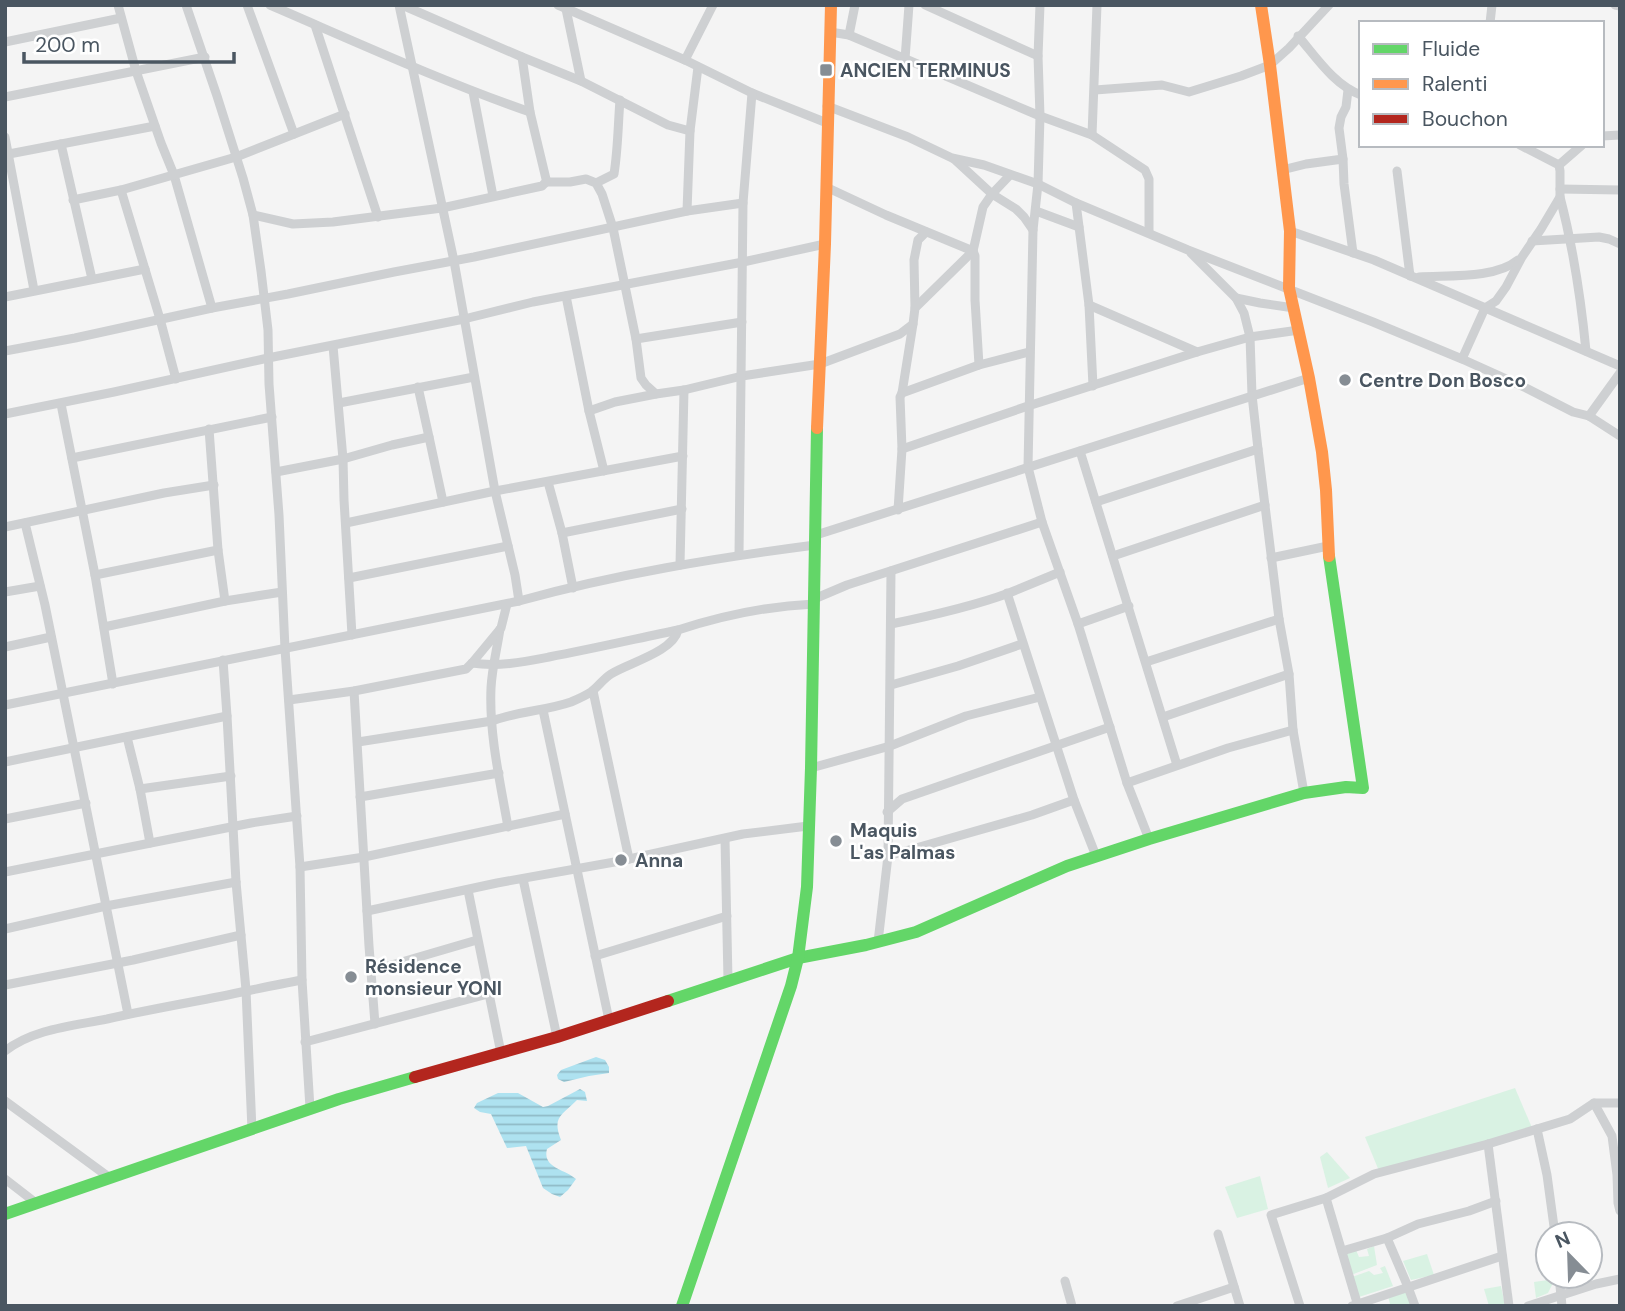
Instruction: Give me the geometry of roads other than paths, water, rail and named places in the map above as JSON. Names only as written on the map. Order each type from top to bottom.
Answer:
[{"type":"street","points":[[118,5],[136,71],[174,175],[212,308]]},
{"type":"street","points":[[186,5],[205,57],[253,215],[268,330],[300,867],[302,980],[310,1108]]},
{"type":"street","points":[[247,5],[294,134]]},
{"type":"street","points":[[270,5],[412,68],[530,112]]},
{"type":"street","points":[[401,5],[581,81],[667,125],[690,131]]},
{"type":"street","points":[[401,5],[454,261],[495,491],[519,601]]},
{"type":"street","points":[[685,60],[713,5]]},
{"type":"street","points":[[682,1306],[791,986],[798,958],[807,887],[816,453],[831,5]]},
{"type":"street","points":[[849,35],[855,5]]},
{"type":"street","points":[[905,59],[909,5]]},
{"type":"street","points":[[925,5],[1038,56]]},
{"type":"street","points":[[1040,5],[1040,116],[1038,184],[1033,230],[1028,467],[1042,522],[1078,624],[1127,783],[1149,839]]},
{"type":"street","points":[[1092,135],[1097,5]]},
{"type":"street","points":[[5,1214],[310,1108],[557,1037],[798,958],[916,932],[1066,866],[1149,839],[1304,793],[1363,788],[1328,546],[1325,477],[1309,378],[1289,288],[1290,231],[1261,5]]},
{"type":"street","points":[[1095,90],[1162,85],[1189,92],[1270,65],[1329,5]]},
{"type":"street","points":[[1615,5],[1620,6]]},
{"type":"street","points":[[562,7],[581,81]]},
{"type":"street","points":[[562,7],[685,60],[752,93],[827,123]]},
{"type":"street","points":[[5,42],[121,18]]},
{"type":"street","points":[[315,25],[378,217]]},
{"type":"street","points":[[830,32],[849,35],[1040,116],[1092,135],[1145,170],[1149,179],[1149,233]]},
{"type":"street","points":[[1298,36],[1336,80],[1348,90],[1359,94]]},
{"type":"street","points":[[5,97],[205,57]]},
{"type":"street","points":[[522,57],[530,112],[546,182]]},
{"type":"street","points":[[687,211],[690,131],[698,67]]},
{"type":"street","points":[[1348,90],[1339,128],[1353,253]]},
{"type":"street","points":[[473,92],[493,196]]},
{"type":"street","points":[[739,555],[743,203],[752,93]]},
{"type":"street","points":[[596,183],[614,174],[618,153],[620,100]]},
{"type":"street","points":[[827,106],[908,137],[952,158],[984,165],[1038,184],[1188,250],[1462,359],[1573,412],[1588,416],[1620,436]]},
{"type":"street","points":[[73,200],[121,190],[236,157],[345,114]]},
{"type":"street","points":[[9,154],[155,126]]},
{"type":"street","points":[[5,137],[34,290]]},
{"type":"street","points":[[61,144],[92,279]]},
{"type":"street","points":[[1524,147],[1559,165]]},
{"type":"street","points":[[1559,165],[1580,147]]},
{"type":"street","points":[[952,158],[992,194],[1024,216],[1033,230]]},
{"type":"street","points":[[1282,170],[1343,159]]},
{"type":"street","points":[[1559,165],[1560,193],[1570,238],[1586,351]]},
{"type":"street","points":[[1397,171],[1413,277]]},
{"type":"street","points":[[915,308],[972,251],[983,207],[1010,175]]},
{"type":"street","points":[[253,215],[293,224],[333,222],[442,208],[542,186],[546,182],[586,179],[596,183],[613,228],[636,339],[641,378],[656,394]]},
{"type":"street","points":[[826,187],[972,251],[975,256],[979,365]]},
{"type":"street","points":[[121,190],[176,379]]},
{"type":"street","points":[[1560,193],[1620,190]]},
{"type":"street","points":[[1462,359],[1485,308],[1496,301],[1506,287],[1560,193]]},
{"type":"street","points":[[5,351],[454,261],[687,211],[743,203]]},
{"type":"street","points":[[1076,203],[1089,305],[1093,386]]},
{"type":"street","points":[[1036,211],[1079,227]]},
{"type":"street","points":[[1290,231],[1413,277],[1620,366]]},
{"type":"street","points":[[898,510],[902,449],[900,397],[915,308],[914,260],[918,240],[926,232]]},
{"type":"street","points":[[1532,241],[1604,237],[1620,244]]},
{"type":"street","points":[[5,414],[825,244]]},
{"type":"street","points":[[1188,250],[1237,298],[1250,337],[1252,396],[1258,449],[1279,619],[1289,674],[1293,730],[1304,793]]},
{"type":"street","points":[[1413,277],[1497,271],[1522,257]]},
{"type":"street","points":[[5,297],[145,269]]},
{"type":"street","points":[[566,296],[604,471]]},
{"type":"street","points":[[1237,298],[1294,308]]},
{"type":"street","points":[[1089,305],[1197,352]]},
{"type":"street","points":[[636,339],[742,322]]},
{"type":"street","points":[[589,411],[615,402],[742,376],[820,364],[900,334],[913,324]]},
{"type":"street","points":[[902,449],[1197,352],[1250,337],[1299,330]]},
{"type":"street","points":[[333,346],[343,459],[352,635]]},
{"type":"street","points":[[902,393],[979,365],[1030,352]]},
{"type":"street","points":[[1588,416],[1620,373]]},
{"type":"street","points":[[339,403],[474,377]]},
{"type":"street","points":[[5,705],[507,604],[680,565],[816,540],[1028,467],[1309,378]]},
{"type":"street","points":[[418,387],[443,502]]},
{"type":"street","points":[[680,565],[684,390]]},
{"type":"street","points":[[61,404],[95,575],[113,684]]},
{"type":"street","points":[[72,458],[272,417]]},
{"type":"street","points":[[209,429],[218,550],[225,601]]},
{"type":"street","points":[[275,472],[343,459],[429,437]]},
{"type":"street","points":[[1096,502],[1258,449]]},
{"type":"street","points":[[1080,451],[1177,765]]},
{"type":"street","points":[[346,523],[495,491],[682,456]]},
{"type":"street","points":[[548,482],[573,588]]},
{"type":"street","points":[[5,527],[214,485]]},
{"type":"street","points":[[1113,556],[1265,505]]},
{"type":"street","points":[[562,533],[682,509]]},
{"type":"street","points":[[472,663],[494,665],[573,653],[700,623],[814,602],[847,585],[1042,522]]},
{"type":"street","points":[[25,523],[75,748],[128,1014]]},
{"type":"street","points":[[349,578],[508,546]]},
{"type":"street","points":[[1271,558],[1328,546]]},
{"type":"street","points":[[95,575],[218,550]]},
{"type":"street","points":[[878,942],[888,856],[891,571]]},
{"type":"street","points":[[891,624],[1007,593],[1060,572]]},
{"type":"street","points":[[5,592],[40,586]]},
{"type":"street","points":[[104,627],[225,601],[282,592]]},
{"type":"street","points":[[1007,593],[1074,800],[1096,856]]},
{"type":"street","points":[[507,604],[491,688],[492,721],[509,827]]},
{"type":"street","points":[[1078,624],[1129,606]]},
{"type":"street","points":[[1146,662],[1279,619]]},
{"type":"street","points":[[289,700],[354,691],[463,670],[501,628]]},
{"type":"street","points":[[358,741],[492,721],[509,715],[543,710],[577,699],[593,691],[610,674],[660,649],[677,636],[678,630]]},
{"type":"street","points":[[5,647],[51,637]]},
{"type":"street","points":[[891,685],[1022,645]]},
{"type":"street","points":[[223,660],[232,827],[246,990],[252,1130]]},
{"type":"street","points":[[1163,717],[1289,674]]},
{"type":"street","points":[[354,691],[375,1024]]},
{"type":"street","points":[[593,691],[629,859]]},
{"type":"street","points":[[811,768],[890,746],[966,716],[1040,697]]},
{"type":"street","points":[[543,710],[609,1020]]},
{"type":"street","points":[[5,762],[227,716]]},
{"type":"street","points":[[887,812],[902,799],[1110,727]]},
{"type":"street","points":[[1127,783],[1293,730]]},
{"type":"street","points":[[127,737],[150,843]]},
{"type":"street","points":[[360,797],[499,773]]},
{"type":"street","points":[[140,789],[231,776]]},
{"type":"street","points":[[888,789],[902,799]]},
{"type":"street","points":[[888,856],[1032,815],[1074,800]]},
{"type":"street","points":[[5,819],[86,803]]},
{"type":"street","points":[[300,867],[365,857],[565,814]]},
{"type":"street","points":[[5,872],[297,816]]},
{"type":"street","points":[[367,911],[767,831],[808,827]]},
{"type":"street","points":[[726,839],[728,980]]},
{"type":"street","points":[[523,878],[557,1037]]},
{"type":"street","points":[[5,929],[106,906],[236,882]]},
{"type":"street","points":[[468,890],[501,1052]]},
{"type":"street","points":[[595,956],[727,916]]},
{"type":"street","points":[[5,985],[241,935]]},
{"type":"street","points":[[371,971],[477,940]]},
{"type":"street","points":[[5,1051],[29,1036],[302,980]]},
{"type":"street","points":[[305,1042],[488,994]]},
{"type":"street","points":[[5,1101],[110,1178]]},
{"type":"street","points":[[1300,1306],[1271,1215],[1326,1198],[1374,1174],[1570,1119],[1594,1103],[1620,1103]]},
{"type":"street","points":[[1594,1103],[1612,1136],[1619,1176],[1620,1211]]},
{"type":"street","points":[[1537,1129],[1553,1220]]},
{"type":"street","points":[[1488,1144],[1509,1306]]},
{"type":"street","points":[[5,1179],[36,1203]]},
{"type":"street","points":[[1326,1198],[1356,1305],[1502,1256]]},
{"type":"street","points":[[1342,1251],[1387,1238],[1418,1224],[1496,1201]]},
{"type":"street","points":[[1218,1234],[1240,1306]]},
{"type":"street","points":[[1387,1238],[1415,1306]]},
{"type":"street","points":[[1528,1306],[1562,1301],[1596,1284],[1620,1279]]},
{"type":"street","points":[[1065,1281],[1072,1306]]},
{"type":"street","points":[[1177,1306],[1234,1287]]},
{"type":"water","points":[[596,1057],[605,1060],[609,1073],[564,1082],[558,1079],[557,1075],[561,1070]]},
{"type":"water","points":[[580,1089],[585,1092],[587,1101],[577,1100],[560,1117],[557,1126],[561,1140],[547,1149],[546,1155],[551,1164],[576,1179],[560,1197],[543,1188],[526,1146],[507,1148],[491,1114],[474,1108],[477,1103],[498,1093],[518,1093],[543,1107]]},
{"type":"place","name":"ANCIEN TERMINUS","points":[[826,70]]},
{"type":"place","name":"Centre Don Bosco","points":[[1345,380]]},
{"type":"place","name":"Maquis L'as Palmas","points":[[836,841]]},
{"type":"place","name":"Anna","points":[[621,860]]},
{"type":"place","name":"Résidence monsieur YONI","points":[[351,977]]}]
